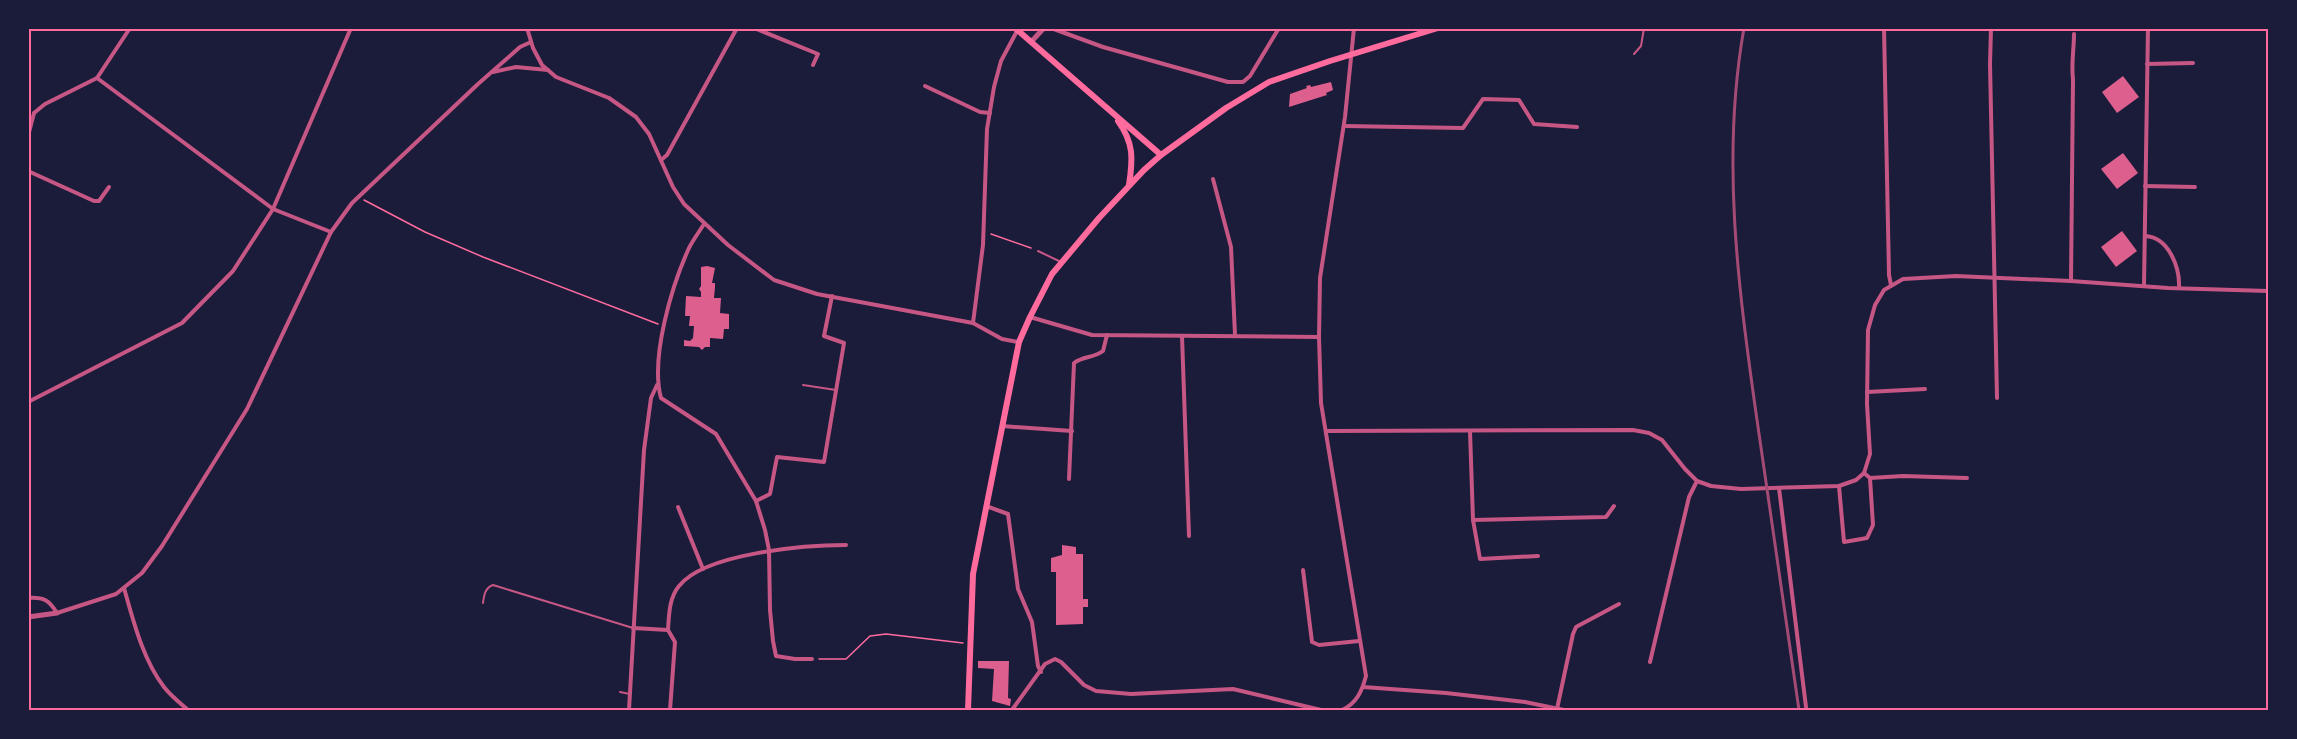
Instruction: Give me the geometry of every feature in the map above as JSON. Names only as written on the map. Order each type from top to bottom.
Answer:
[{"type":"main road","points":[[968,711],[973,574],[985,506],[1019,342],[1052,274],[1129,186],[1161,155],[1250,92],[1292,74],[1438,28]]},
{"type":"main road","points":[[1016,30],[1161,155]]},
{"type":"main road","points":[[1110,111],[1125,131],[1132,150],[1129,186]]},
{"type":"street","points":[[28,135],[31,113],[97,78],[130,28]]},
{"type":"street","points":[[28,402],[182,323],[233,271],[273,209],[351,28]]},
{"type":"street","points":[[527,28],[542,65],[556,77],[609,98],[636,117],[649,134],[673,187],[684,204],[728,245],[774,280],[816,294],[973,324],[1002,339],[1019,342]]},
{"type":"street","points":[[661,160],[667,155],[737,28]]},
{"type":"street","points":[[754,28],[818,54],[813,65]]},
{"type":"street","points":[[1031,42],[1044,28]]},
{"type":"street","points":[[1051,28],[1103,47],[1228,82],[1243,82],[1250,76],[1279,28]]},
{"type":"street","points":[[1343,710],[1355,701],[1366,676],[1320,381],[1319,337],[1320,278],[1344,126],[1354,28]]},
{"type":"street","points":[[1884,28],[1891,285]]},
{"type":"street","points":[[1991,28],[1997,398]]},
{"type":"street","points":[[2144,285],[2148,28]]},
{"type":"street","points":[[973,324],[984,231],[986,147],[990,113],[1001,61],[1016,30]]},
{"type":"street","points":[[2071,281],[2073,34]]},
{"type":"street","points":[[28,617],[57,613],[116,594],[142,573],[162,546],[247,410],[331,232],[360,195],[492,72],[520,47],[531,42]]},
{"type":"street","points":[[2147,64],[2193,63]]},
{"type":"street","points":[[492,72],[516,67],[549,71]]},
{"type":"street","points":[[97,78],[273,209],[331,232]]},
{"type":"street","points":[[925,86],[980,112],[990,113]]},
{"type":"street","points":[[1344,126],[1463,128],[1483,99],[1519,100],[1534,124],[1577,127]]},
{"type":"street","points":[[28,171],[94,201],[99,201],[109,187]]},
{"type":"street","points":[[1213,179],[1232,247],[1235,335]]},
{"type":"street","points":[[2145,186],[2195,187]]},
{"type":"street","points":[[704,224],[689,247],[668,308],[658,363],[658,385],[661,398],[716,434],[756,501],[769,550],[772,641],[776,656],[812,659]]},
{"type":"street","points":[[2145,236],[2154,238],[2168,251],[2178,269],[2179,288]]},
{"type":"street","points":[[28,242],[28,247]]},
{"type":"street","points":[[1327,431],[1633,430],[1648,433],[1662,440],[1697,481],[1711,486],[1741,489],[1839,486],[1856,480],[1864,473],[1870,454],[1867,392],[1868,330],[1875,305],[1884,291],[1903,279],[1995,277],[2268,291]]},
{"type":"street","points":[[756,501],[770,494],[777,457],[824,462],[844,343],[824,336],[832,296]]},
{"type":"street","points":[[1030,316],[1092,335],[1319,337]]},
{"type":"street","points":[[1069,479],[1074,363],[1079,359],[1096,356],[1103,351],[1107,335]]},
{"type":"street","points":[[1182,335],[1189,536]]},
{"type":"street","points":[[628,711],[644,450],[651,398],[658,385]]},
{"type":"street","points":[[1867,392],[1925,389]]},
{"type":"street","points":[[1001,426],[1072,431]]},
{"type":"street","points":[[1470,431],[1473,520],[1480,559],[1539,556]]},
{"type":"street","points":[[1864,473],[1870,478],[1903,476],[1967,478]]},
{"type":"street","points":[[1839,486],[1844,543],[1867,538],[1874,525],[1870,478]]},
{"type":"street","points":[[1650,662],[1689,497],[1697,481]]},
{"type":"street","points":[[1779,488],[1806,707]]},
{"type":"street","points":[[985,506],[1008,514],[1018,589],[1032,622],[1038,666],[1041,672]]},
{"type":"street","points":[[678,507],[703,569]]},
{"type":"street","points":[[1473,520],[1606,517],[1614,507]]},
{"type":"street","points":[[670,711],[675,642],[668,630],[671,602],[679,585],[703,569],[769,550],[806,545],[846,545]]},
{"type":"street","points":[[1302,570],[1313,644],[1359,641]]},
{"type":"street","points":[[124,588],[145,651],[159,678],[188,711]]},
{"type":"street","points":[[28,598],[40,597],[48,600],[57,613]]},
{"type":"street","points":[[1557,709],[1576,627],[1618,604]]},
{"type":"street","points":[[633,627],[668,630]]},
{"type":"street","points":[[1012,711],[1045,664],[1055,659],[1084,685],[1096,691],[1131,694],[1233,689],[1321,711]]},
{"type":"street","points":[[1363,687],[1525,702],[1564,711]]},
{"type":"lane","points":[[1634,54],[1641,46],[1644,28]]},
{"type":"lane","points":[[1038,251],[1061,262]]},
{"type":"lane","points":[[803,385],[836,390]]},
{"type":"lane","points":[[483,603],[485,592],[493,585],[633,627]]},
{"type":"lane","points":[[620,692],[630,694]]},
{"type":"path","points":[[360,195],[363,200],[425,232],[483,257],[664,326]]},
{"type":"path","points":[[984,231],[1038,251]]},
{"type":"path","points":[[812,659],[846,659],[870,636],[886,634],[951,643],[971,643]]},
{"type":"building","points":[[2123,76],[2139,97],[2117,113],[2102,92]]},
{"type":"building","points":[[1331,82],[1333,90],[1326,93],[1327,95],[1289,107],[1290,94],[1307,88],[1306,86]]},
{"type":"building","points":[[2123,153],[2138,173],[2117,189],[2101,169]]},
{"type":"building","points":[[2122,231],[2137,251],[2116,267],[2101,247]]},
{"type":"building","points":[[701,267],[715,268],[712,283],[715,283],[714,298],[721,298],[720,313],[729,314],[729,329],[724,329],[723,339],[710,338],[710,347],[702,350],[699,347],[684,346],[684,340],[690,341],[693,338],[694,326],[689,326],[690,316],[685,316],[686,296],[701,297],[699,289]]},
{"type":"building","points":[[1062,545],[1076,547],[1076,554],[1083,554],[1083,599],[1088,599],[1088,607],[1083,607],[1083,624],[1056,625],[1056,572],[1051,572],[1051,558],[1062,555]]},
{"type":"building","points":[[978,661],[1009,661],[1008,698],[1011,699],[1010,706],[992,701],[994,669],[978,668]]},
{"type":"railway","points":[[1744,28],[1737,76],[1734,125],[1733,173],[1738,269],[1749,365],[1799,710]]}]
